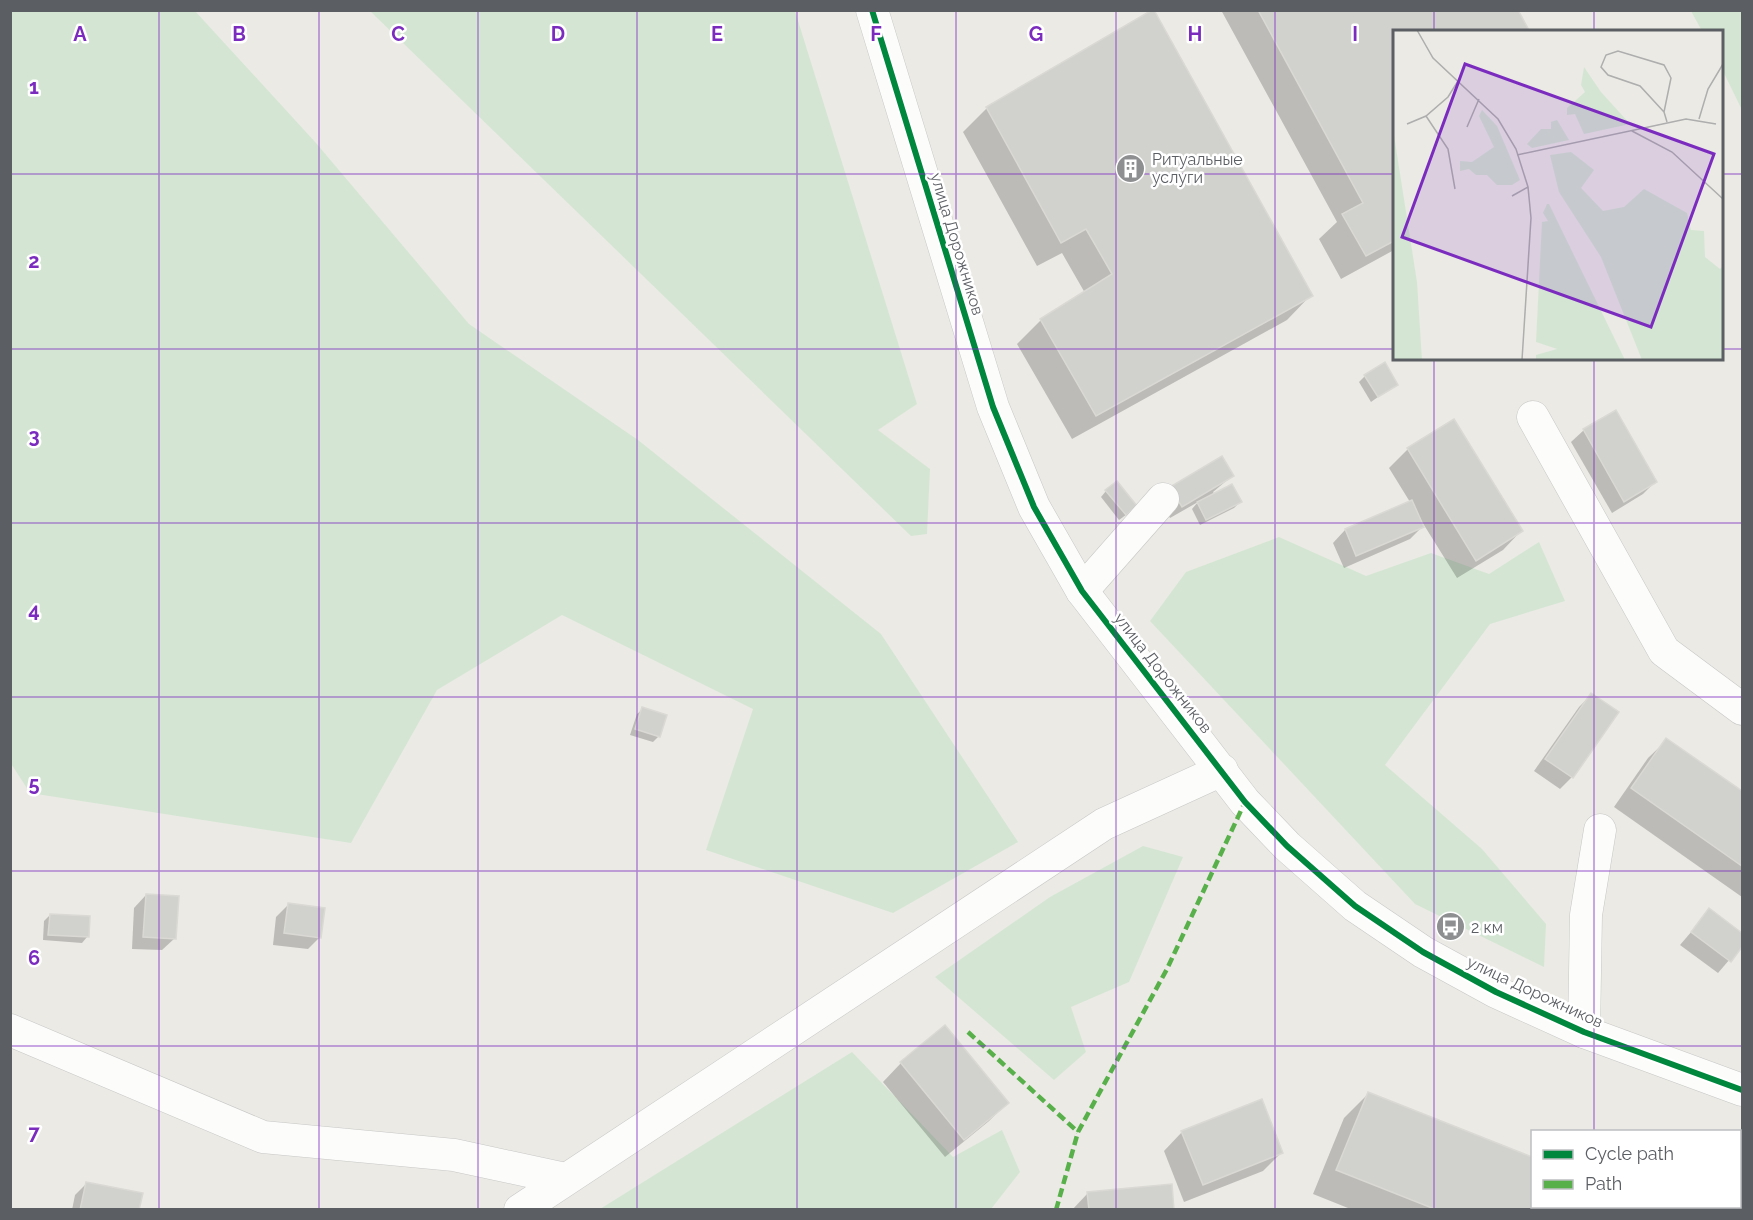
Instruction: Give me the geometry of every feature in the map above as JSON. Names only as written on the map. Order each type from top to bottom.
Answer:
[{"type":"street","name":"улица Дорожников","points":[[872,10],[993,407],[1034,507],[1082,591],[1245,802],[1287,846],[1355,906],[1423,952],[1496,992],[1584,1032],[1743,1090]]},
{"type":"street","points":[[1533,417],[1664,651],[1743,709]]},
{"type":"street","points":[[1082,591],[1163,499]]},
{"type":"street","points":[[520,1209],[1104,824],[1222,770]]},
{"type":"street","points":[[1584,1032],[1586,915],[1599,830]]},
{"type":"street","points":[[10,1030],[263,1137],[454,1155],[565,1179]]},
{"type":"green space","points":[[11,10],[195,11],[316,143],[469,324],[638,440],[881,634],[1018,842],[893,913],[706,850],[753,709],[562,615],[437,690],[351,843],[30,793],[10,762]]},
{"type":"green space","points":[[370,11],[795,11],[917,404],[878,430],[930,469],[927,534],[911,536]]},
{"type":"green space","points":[[1691,11],[1742,11],[1742,110],[1723,71],[1723,30],[1701,30]]},
{"type":"green space","points":[[1279,537],[1366,576],[1431,553],[1489,574],[1539,542],[1565,601],[1490,624],[1385,765],[1482,849],[1546,924],[1544,967],[1415,904],[1150,621],[1186,572]]},
{"type":"green space","points":[[1143,846],[1183,857],[1129,982],[1071,1007],[1086,1052],[1054,1080],[935,977],[1050,897]]},
{"type":"green space","points":[[852,1052],[953,1157],[1002,1130],[1020,1172],[991,1209],[600,1209]]},
{"type":"building","name":"Ритуальные услуги","points":[[1152,10],[1313,296],[1096,416],[1040,319],[1112,274],[1086,229],[1061,243],[986,107]]},
{"type":"building","points":[[1258,10],[1518,10],[1529,30],[1393,30],[1393,242],[1366,256],[1342,214],[1363,203]]},
{"type":"building","points":[[1385,362],[1398,385],[1378,397],[1364,375]]},
{"type":"building","points":[[1616,410],[1657,482],[1624,502],[1583,429]]},
{"type":"building","points":[[1454,419],[1523,531],[1476,561],[1407,448]]},
{"type":"building","points":[[1222,456],[1234,476],[1182,507],[1170,487]]},
{"type":"building","points":[[1117,481],[1137,506],[1126,515],[1105,490]]},
{"type":"building","points":[[1232,484],[1242,502],[1206,520],[1197,502]]},
{"type":"building","points":[[1412,500],[1424,527],[1356,556],[1345,529]]},
{"type":"building","points":[[1591,693],[1619,712],[1573,778],[1545,759]]},
{"type":"building","points":[[642,707],[667,715],[660,737],[635,729]]},
{"type":"building","points":[[1666,738],[1742,791],[1742,866],[1631,788]]},
{"type":"building","points":[[146,894],[179,896],[176,939],[143,937]]},
{"type":"building","points":[[288,903],[325,908],[321,938],[284,933]]},
{"type":"building","points":[[1709,908],[1742,933],[1742,947],[1731,962],[1691,932]]},
{"type":"building","points":[[50,914],[90,916],[89,937],[48,935]]},
{"type":"building","points":[[945,1025],[1009,1103],[964,1140],[900,1062]]},
{"type":"building","points":[[1368,1092],[1531,1157],[1531,1208],[1635,1208],[1634,1210],[1437,1210],[1336,1170]]},
{"type":"building","points":[[1262,1099],[1283,1153],[1203,1185],[1181,1131]]},
{"type":"building","points":[[86,1182],[143,1193],[139,1210],[80,1210]]},
{"type":"building","points":[[1172,1184],[1174,1210],[1089,1210],[1087,1192]]},
{"type":"building","points":[[1640,1208],[1664,1208],[1668,1210],[1639,1210]]},
{"type":"marked path","points":[[1056,1210],[1078,1132],[1167,969],[1245,802]]},
{"type":"marked path","points":[[968,1032],[1078,1132]]},
{"type":"cycle path","points":[[872,10],[993,407],[1034,507],[1082,591],[1245,802],[1287,846],[1355,906],[1423,952],[1496,992],[1584,1032],[1742,1090]]},
{"type":"place","name":"Ритуальные услуги","points":[[1131,168]]},
{"type":"place","name":"2 км","points":[[1450,927]]}]
